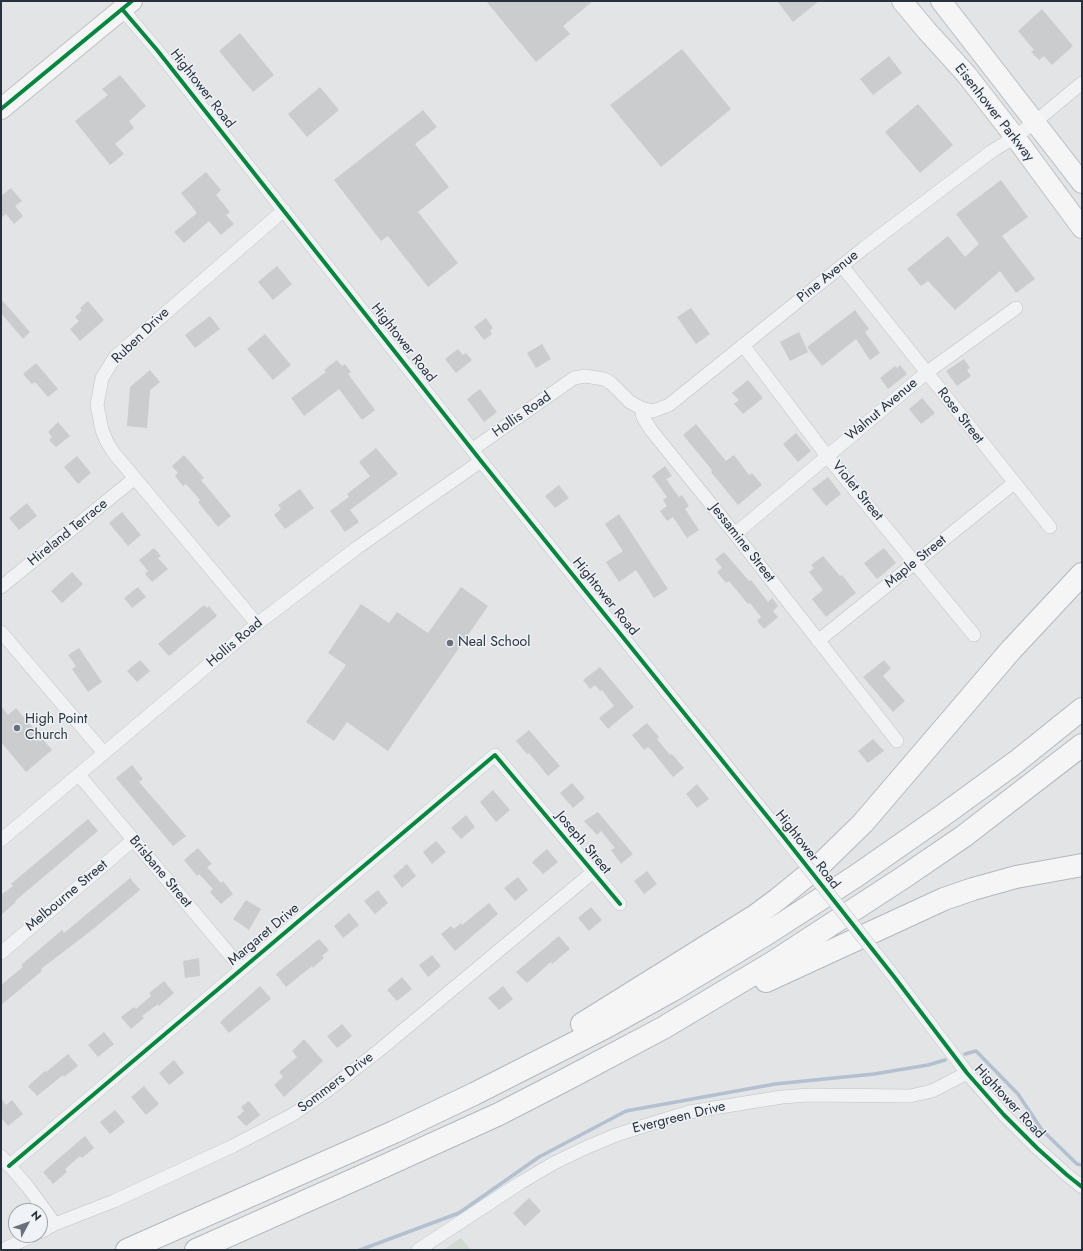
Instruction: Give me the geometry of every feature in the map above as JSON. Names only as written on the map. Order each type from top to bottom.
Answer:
[{"type":"highway","points":[[474,1094],[754,916],[778,899],[822,863],[864,823],[1011,650],[1082,574]]},
{"type":"highway","points":[[127,1250],[394,1132],[474,1094],[671,991],[768,933],[856,876],[1016,762],[1082,709]]},
{"type":"highway","points":[[196,1250],[498,1114],[663,1028],[772,963],[904,877],[964,836],[1082,745]]},
{"type":"highway","points":[[663,1028],[944,899],[1016,877],[1082,865]]},
{"type":"main road","name":"Eisenhower Parkway","points":[[902,1],[966,74],[1015,137],[1082,228]]},
{"type":"main road","name":"Eisenhower Parkway","points":[[941,1],[1082,183]]},
{"type":"main road","points":[[1,109],[127,5]]},
{"type":"street","name":"Hightower Road","points":[[127,5],[157,50],[252,171],[481,461],[783,836],[895,978],[967,1073],[1004,1115],[1037,1148],[1082,1187]]},
{"type":"street","name":"Pine Avenue","points":[[642,408],[653,411],[670,405],[864,248],[992,151],[1015,137],[1035,122],[1082,83]]},
{"type":"street","name":"Ruben Drive","points":[[257,624],[113,452],[102,430],[97,405],[102,378],[116,357],[284,210]]},
{"type":"street","name":"Rose Street","points":[[842,266],[926,373],[1050,526]]},
{"type":"street","name":"Walnut Avenue","points":[[735,534],[926,373],[1016,308]]},
{"type":"street","name":"Violet Street","points":[[743,345],[827,456],[974,635]]},
{"type":"street","name":"Hollis Road","points":[[472,449],[574,378],[585,376],[604,379],[611,383],[630,402],[642,408]]},
{"type":"street","name":"Jessamine Street","points":[[642,408],[643,417],[651,430],[735,534],[897,741]]},
{"type":"street","name":"Hollis Road","points":[[1,840],[257,624],[358,547],[481,461]]},
{"type":"street","name":"Hireland Terrace","points":[[1,588],[135,478]]},
{"type":"street","name":"Maple Street","points":[[818,641],[1014,483]]},
{"type":"street","points":[[1,632],[104,753]]},
{"type":"street","name":"Margaret Drive","points":[[5,1161],[241,968],[495,755],[528,795]]},
{"type":"street","name":"Brisbane Street","points":[[79,775],[241,968]]},
{"type":"street","name":"Joseph Street","points":[[528,795],[620,904]]},
{"type":"street","name":"Melbourne Street","points":[[1,953],[133,840]]},
{"type":"street","name":"Sommers Drive","points":[[48,1228],[114,1201],[233,1146],[292,1115],[327,1091],[382,1048],[593,872]]},
{"type":"street","name":"Evergreen Drive","points":[[418,1250],[520,1183],[554,1163],[616,1135],[689,1112],[782,1097],[809,1095],[910,1096],[932,1091],[967,1073]]},
{"type":"street","points":[[5,1161],[28,1187],[55,1224]]},
{"type":"street","points":[[2,1250],[17,1243]]},
{"type":"shaded area","points":[[461,1238],[471,1250],[443,1250]]},
{"type":"building","points":[[486,1],[593,1],[563,26],[570,34],[536,62]]},
{"type":"building","points":[[777,1],[819,1],[793,22]]},
{"type":"building","points":[[1042,9],[1073,46],[1052,65],[1044,56],[1039,60],[1031,52],[1034,50],[1018,31]]},
{"type":"building","points":[[240,33],[274,75],[253,92],[219,51]]},
{"type":"building","points":[[682,49],[731,109],[661,167],[610,105]]},
{"type":"building","points":[[889,56],[902,73],[873,95],[860,79]]},
{"type":"building","points":[[120,75],[146,106],[129,121],[134,128],[115,144],[124,154],[110,165],[75,121],[108,95],[102,89]]},
{"type":"building","points":[[320,87],[339,110],[307,137],[288,114]]},
{"type":"building","points":[[918,104],[953,145],[920,173],[885,132]]},
{"type":"building","points":[[423,110],[437,127],[415,144],[449,187],[418,212],[458,263],[428,287],[388,236],[381,241],[334,180]]},
{"type":"building","points":[[206,172],[221,190],[216,195],[230,212],[226,215],[234,224],[221,235],[209,221],[184,243],[174,232],[197,213],[181,193]]},
{"type":"building","points":[[1001,180],[1028,217],[1002,236],[1035,279],[1016,293],[1000,271],[955,310],[928,281],[921,286],[907,269],[948,236],[965,257],[979,244],[956,214]]},
{"type":"building","points":[[11,188],[22,201],[15,206],[23,216],[14,224],[6,214],[1,218],[1,196]]},
{"type":"building","points":[[277,266],[292,284],[273,300],[258,282]]},
{"type":"building","points":[[1,299],[30,332],[23,339],[1,313]]},
{"type":"building","points":[[88,301],[104,320],[80,341],[70,329],[79,321],[75,317],[82,310],[80,308]]},
{"type":"building","points":[[691,308],[710,334],[696,344],[677,317]]},
{"type":"building","points":[[855,310],[869,329],[865,332],[880,353],[870,360],[856,339],[822,366],[807,347]]},
{"type":"building","points":[[210,316],[220,329],[195,348],[185,335]]},
{"type":"building","points":[[486,318],[493,328],[490,331],[492,334],[484,340],[474,327]]},
{"type":"building","points":[[799,332],[808,352],[790,361],[780,342]]},
{"type":"building","points":[[265,334],[291,365],[273,380],[247,349]]},
{"type":"building","points":[[542,344],[551,359],[536,368],[527,353]]},
{"type":"building","points":[[458,349],[463,355],[466,353],[472,360],[456,373],[445,359]]},
{"type":"building","points":[[964,359],[970,368],[967,370],[971,376],[957,386],[946,371]]},
{"type":"building","points":[[337,360],[342,366],[345,364],[351,372],[348,374],[375,410],[362,420],[339,389],[304,416],[291,398],[326,372],[324,370]]},
{"type":"building","points":[[36,363],[58,389],[48,397],[35,382],[32,384],[23,374]]},
{"type":"building","points":[[900,365],[907,374],[888,389],[880,378],[895,366],[897,368]]},
{"type":"building","points":[[150,370],[160,382],[150,390],[147,428],[127,426],[130,387]]},
{"type":"building","points":[[748,380],[763,398],[743,414],[734,404],[739,400],[732,393]]},
{"type":"building","points":[[480,389],[497,412],[484,422],[467,399]]},
{"type":"building","points":[[922,398],[935,413],[921,424],[909,409]]},
{"type":"building","points":[[58,422],[70,436],[56,447],[49,440],[52,437],[48,432]]},
{"type":"building","points":[[696,424],[726,461],[734,455],[749,475],[752,473],[762,485],[738,505],[683,435]]},
{"type":"building","points":[[796,433],[811,451],[798,462],[783,444]]},
{"type":"building","points":[[376,448],[398,474],[350,510],[359,522],[345,532],[330,511],[349,497],[347,494],[370,476],[359,462]]},
{"type":"building","points":[[184,455],[204,478],[201,480],[231,516],[218,527],[198,502],[200,500],[186,484],[183,486],[175,476],[178,473],[172,466]]},
{"type":"building","points":[[77,456],[91,473],[78,484],[64,467]]},
{"type":"building","points":[[665,466],[672,476],[666,479],[679,497],[682,495],[689,506],[685,509],[699,530],[687,538],[673,517],[667,521],[660,511],[667,506],[663,500],[667,497],[652,476]]},
{"type":"building","points":[[828,477],[841,494],[826,506],[812,489]]},
{"type":"building","points":[[559,485],[569,498],[555,508],[545,496]]},
{"type":"building","points":[[300,489],[314,508],[285,529],[274,515],[281,509],[278,505]]},
{"type":"building","points":[[27,503],[37,516],[19,530],[9,518]]},
{"type":"building","points":[[122,512],[141,535],[128,546],[109,523]]},
{"type":"building","points":[[619,514],[668,589],[654,598],[636,570],[619,582],[606,562],[623,551],[605,524]]},
{"type":"building","points":[[154,548],[161,556],[158,558],[168,569],[152,582],[145,574],[148,571],[139,560]]},
{"type":"building","points":[[884,548],[896,563],[877,579],[864,563]]},
{"type":"building","points":[[724,552],[749,581],[751,580],[768,602],[772,598],[778,606],[773,611],[778,617],[764,629],[757,621],[761,617],[750,603],[748,604],[729,581],[726,583],[717,572],[722,568],[715,559]]},
{"type":"building","points":[[823,556],[840,576],[842,575],[856,593],[826,617],[812,599],[823,590],[809,572],[814,568],[811,565]]},
{"type":"building","points":[[72,572],[83,584],[62,603],[51,591]]},
{"type":"building","points":[[138,587],[146,597],[132,608],[124,598]]},
{"type":"building","points":[[461,587],[488,606],[388,751],[347,722],[334,741],[306,722],[346,665],[328,653],[361,604],[389,623],[397,612],[428,633]]},
{"type":"building","points":[[204,605],[207,608],[209,606],[217,616],[169,656],[158,644]]},
{"type":"building","points":[[79,648],[102,682],[88,692],[72,669],[76,666],[68,655]]},
{"type":"building","points":[[140,660],[150,671],[137,682],[127,671]]},
{"type":"building","points":[[884,660],[891,668],[883,676],[905,701],[893,712],[863,677]]},
{"type":"building","points":[[600,667],[634,707],[608,729],[599,718],[614,706],[602,690],[600,691],[595,685],[590,689],[583,680]]},
{"type":"building","name":"High Point Church","points":[[1,706],[8,715],[16,708],[52,750],[26,772],[1,742]]},
{"type":"building","points":[[647,723],[659,737],[657,739],[670,755],[672,754],[684,768],[673,777],[652,751],[648,747],[644,750],[632,735]]},
{"type":"building","points":[[529,730],[560,766],[548,776],[529,753],[527,754],[516,741]]},
{"type":"building","points":[[873,739],[884,751],[868,763],[858,751]]},
{"type":"building","points":[[132,765],[143,779],[139,782],[186,836],[173,846],[116,778]]},
{"type":"building","points":[[572,783],[585,798],[573,808],[560,793]]},
{"type":"building","points":[[697,784],[709,799],[697,808],[686,794]]},
{"type":"building","points":[[493,790],[510,810],[496,822],[480,802]]},
{"type":"building","points":[[598,812],[633,854],[621,864],[611,850],[615,848],[601,831],[597,835],[584,821]]},
{"type":"building","points":[[466,815],[475,827],[461,839],[451,828]]},
{"type":"building","points":[[88,819],[98,831],[15,901],[16,902],[1,915],[1,895],[13,886],[11,884]]},
{"type":"building","points":[[436,841],[446,852],[432,864],[423,852]]},
{"type":"building","points":[[198,848],[212,864],[207,867],[221,883],[223,881],[233,894],[221,904],[210,892],[213,889],[199,874],[197,876],[184,860]]},
{"type":"building","points":[[547,849],[558,862],[543,874],[532,862]]},
{"type":"building","points":[[407,864],[416,876],[402,888],[393,876]]},
{"type":"building","points":[[647,871],[657,884],[644,894],[634,881]]},
{"type":"building","points":[[518,877],[528,890],[515,901],[504,888]]},
{"type":"building","points":[[130,878],[140,890],[92,930],[41,969],[42,971],[1,1005],[1,985],[23,967],[21,965],[62,930],[64,933]]},
{"type":"building","points":[[378,890],[388,903],[375,914],[364,901]]},
{"type":"building","points":[[246,900],[261,909],[249,930],[233,919]]},
{"type":"building","points":[[489,903],[498,914],[455,951],[441,934],[451,926],[454,929],[461,923],[462,925]]},
{"type":"building","points":[[591,907],[602,920],[589,931],[578,918]]},
{"type":"building","points":[[349,913],[359,925],[343,938],[334,926]]},
{"type":"building","points":[[559,936],[570,949],[552,964],[551,962],[527,983],[516,972]]},
{"type":"building","points":[[319,939],[329,950],[322,956],[324,958],[313,968],[312,966],[286,987],[276,974]]},
{"type":"building","points":[[432,955],[441,966],[428,977],[419,965]]},
{"type":"building","points":[[199,958],[200,976],[185,978],[183,961]]},
{"type":"building","points":[[402,977],[412,989],[397,1001],[387,990]]},
{"type":"building","points":[[164,981],[174,993],[159,1006],[158,1004],[142,1016],[144,1018],[131,1029],[121,1017],[134,1007],[136,1009],[151,996],[149,993]]},
{"type":"building","points":[[260,986],[271,999],[229,1033],[220,1022]]},
{"type":"building","points":[[503,986],[513,999],[499,1010],[488,998]]},
{"type":"building","points":[[342,1024],[352,1036],[337,1048],[327,1036]]},
{"type":"building","points":[[104,1032],[114,1044],[98,1057],[88,1045]]},
{"type":"building","points":[[304,1039],[323,1061],[284,1097],[274,1085],[283,1077],[279,1072],[297,1057],[292,1051]]},
{"type":"building","points":[[68,1054],[78,1066],[64,1077],[63,1075],[37,1096],[28,1086]]},
{"type":"building","points":[[174,1060],[184,1073],[169,1085],[159,1073]]},
{"type":"building","points":[[144,1086],[159,1104],[146,1115],[131,1097]]},
{"type":"building","points":[[1,1098],[6,1105],[12,1100],[23,1114],[8,1126],[1,1118]]},
{"type":"building","points":[[249,1101],[260,1115],[246,1126],[237,1117],[244,1111],[241,1107]]},
{"type":"building","points":[[115,1110],[125,1122],[110,1134],[100,1122]]},
{"type":"building","points":[[85,1136],[94,1148],[82,1158],[80,1156],[65,1169],[67,1172],[53,1184],[43,1172]]},
{"type":"building","points":[[529,1198],[541,1211],[525,1226],[513,1213]]},
{"type":"waterway","points":[[965,1054],[976,1051],[1018,1094],[1042,1130],[1077,1164],[1082,1165]]},
{"type":"waterway","points":[[360,1250],[459,1213],[539,1157],[626,1111],[775,1084],[874,1074],[928,1065],[945,1060]]},
{"type":"cycle path","points":[[1,109],[132,1]]},
{"type":"cycle path","points":[[122,9],[157,50],[481,461],[783,836],[895,978],[967,1073],[1004,1115],[1037,1148],[1082,1187]]},
{"type":"cycle path","points":[[9,1166],[495,755],[620,904]]},
{"type":"place","name":"Neal School","points":[[450,643]]},
{"type":"place","name":"High Point Church","points":[[17,728]]}]
